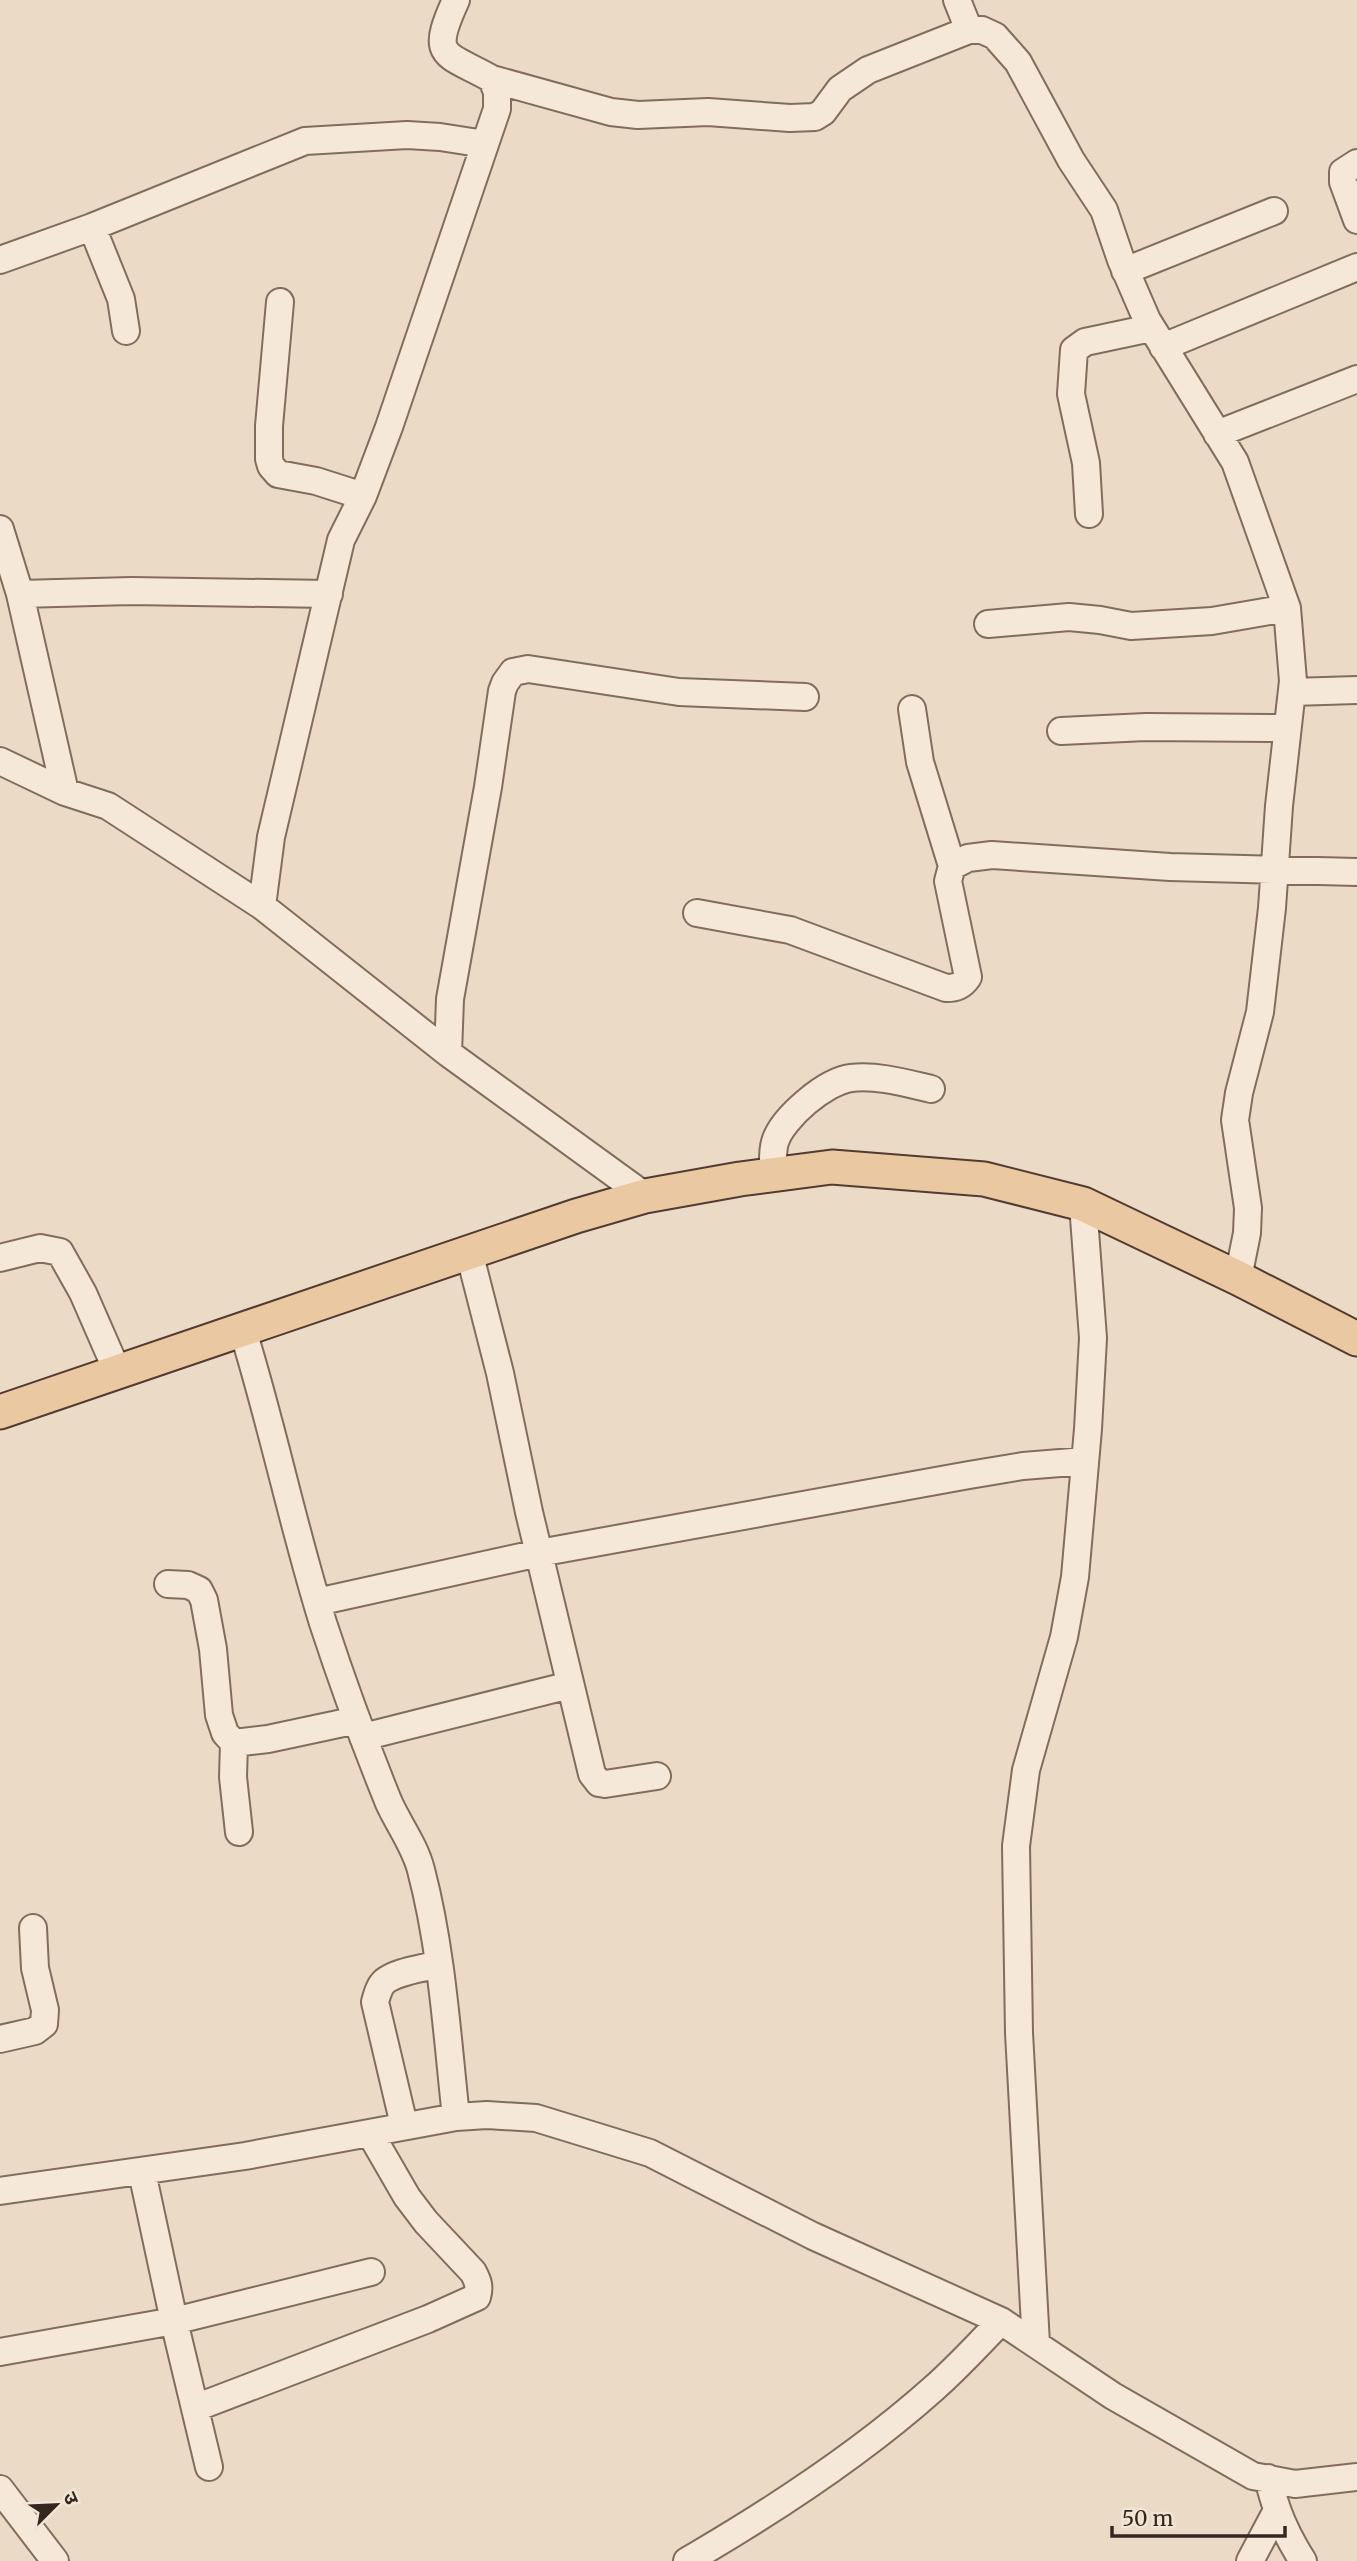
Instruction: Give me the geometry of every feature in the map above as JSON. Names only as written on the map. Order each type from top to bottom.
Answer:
[{"type":"main road","points":[[0,1412],[469,1252],[645,1196],[832,1167],[984,1179],[1083,1204],[1238,1278],[1357,1339]]},
{"type":"street","points":[[456,0],[440,40],[444,50],[460,64],[492,79],[611,113],[638,115],[708,112],[790,118],[815,117],[823,112],[840,89],[868,70],[969,30],[982,30],[995,37],[1018,62],[1071,160],[1104,210],[1125,271],[1157,337],[1235,462],[1287,608],[1292,692],[1260,1012],[1239,1093],[1236,1121],[1248,1209],[1247,1233],[1238,1278]]},
{"type":"street","points":[[957,0],[969,30]]},
{"type":"street","points":[[262,906],[271,837],[341,540],[363,496],[389,427],[497,109],[497,92],[492,79]]},
{"type":"street","points":[[0,260],[92,227],[304,141],[407,135],[485,144]]},
{"type":"street","points":[[1357,163],[1343,172],[1343,182],[1357,220]]},
{"type":"street","points":[[1125,271],[1274,211]]},
{"type":"street","points":[[92,227],[121,299],[126,331]]},
{"type":"street","points":[[1089,514],[1086,463],[1071,394],[1074,350],[1085,342],[1157,337],[1357,267]]},
{"type":"street","points":[[280,302],[269,426],[271,466],[278,474],[316,481],[363,496]]},
{"type":"street","points":[[1217,434],[1357,379]]},
{"type":"street","points":[[0,529],[20,594],[65,792]]},
{"type":"street","points":[[20,594],[131,591],[329,594]]},
{"type":"street","points":[[988,625],[1069,617],[1131,626],[1212,621],[1287,608]]},
{"type":"street","points":[[448,1053],[450,999],[488,787],[496,727],[505,683],[513,672],[528,669],[679,692],[805,697]]},
{"type":"street","points":[[1292,692],[1357,690]]},
{"type":"street","points":[[697,913],[790,930],[946,988],[963,984],[968,977],[948,880],[952,866],[920,762],[912,709]]},
{"type":"street","points":[[1061,731],[1146,727],[1287,728]]},
{"type":"street","points":[[0,761],[65,792],[108,806],[262,906],[448,1053],[645,1196]]},
{"type":"street","points":[[952,866],[968,858],[992,855],[1171,867],[1357,872]]},
{"type":"street","points":[[773,1175],[774,1143],[796,1111],[822,1090],[849,1078],[883,1078],[931,1088]]},
{"type":"street","points":[[1036,2344],[1019,2033],[1016,1846],[1026,1770],[1064,1637],[1073,1589],[1093,1338],[1083,1204]]},
{"type":"street","points":[[0,1258],[40,1248],[60,1252],[78,1283],[118,1373]]},
{"type":"street","points":[[469,1252],[500,1373],[570,1685],[595,1780],[605,1784],[657,1776]]},
{"type":"street","points":[[243,1331],[259,1381],[317,1602],[360,1728],[398,1824],[413,1848],[421,1868],[439,1964],[456,2117]]},
{"type":"street","points":[[317,1602],[539,1553],[969,1475],[1023,1466],[1085,1461]]},
{"type":"street","points":[[168,1584],[188,1585],[199,1590],[205,1600],[214,1649],[219,1715],[225,1733],[234,1743],[233,1777],[239,1832]]},
{"type":"street","points":[[234,1743],[360,1728],[570,1685]]},
{"type":"street","points":[[0,2039],[35,2031],[44,2024],[46,2010],[35,1968],[33,1928]]},
{"type":"street","points":[[404,2125],[375,2001],[384,1982],[400,1974],[439,1964]]},
{"type":"street","points":[[0,2192],[245,2156],[456,2117],[536,2118],[650,2153],[813,2236],[1001,2321],[1113,2396],[1253,2476],[1295,2484],[1357,2477]]},
{"type":"street","points":[[195,2408],[428,2319],[477,2297],[479,2290],[473,2272],[426,2222],[407,2197],[370,2133]]},
{"type":"street","points":[[142,2172],[209,2467]]},
{"type":"street","points":[[0,2352],[174,2321],[371,2272]]},
{"type":"street","points":[[687,2561],[750,2525],[866,2443],[933,2389],[1001,2321]]},
{"type":"street","points":[[1268,2478],[1276,2512],[1303,2561]]},
{"type":"street","points":[[0,2488],[55,2561]]},
{"type":"street","points":[[1251,2561],[1276,2512]]}]
